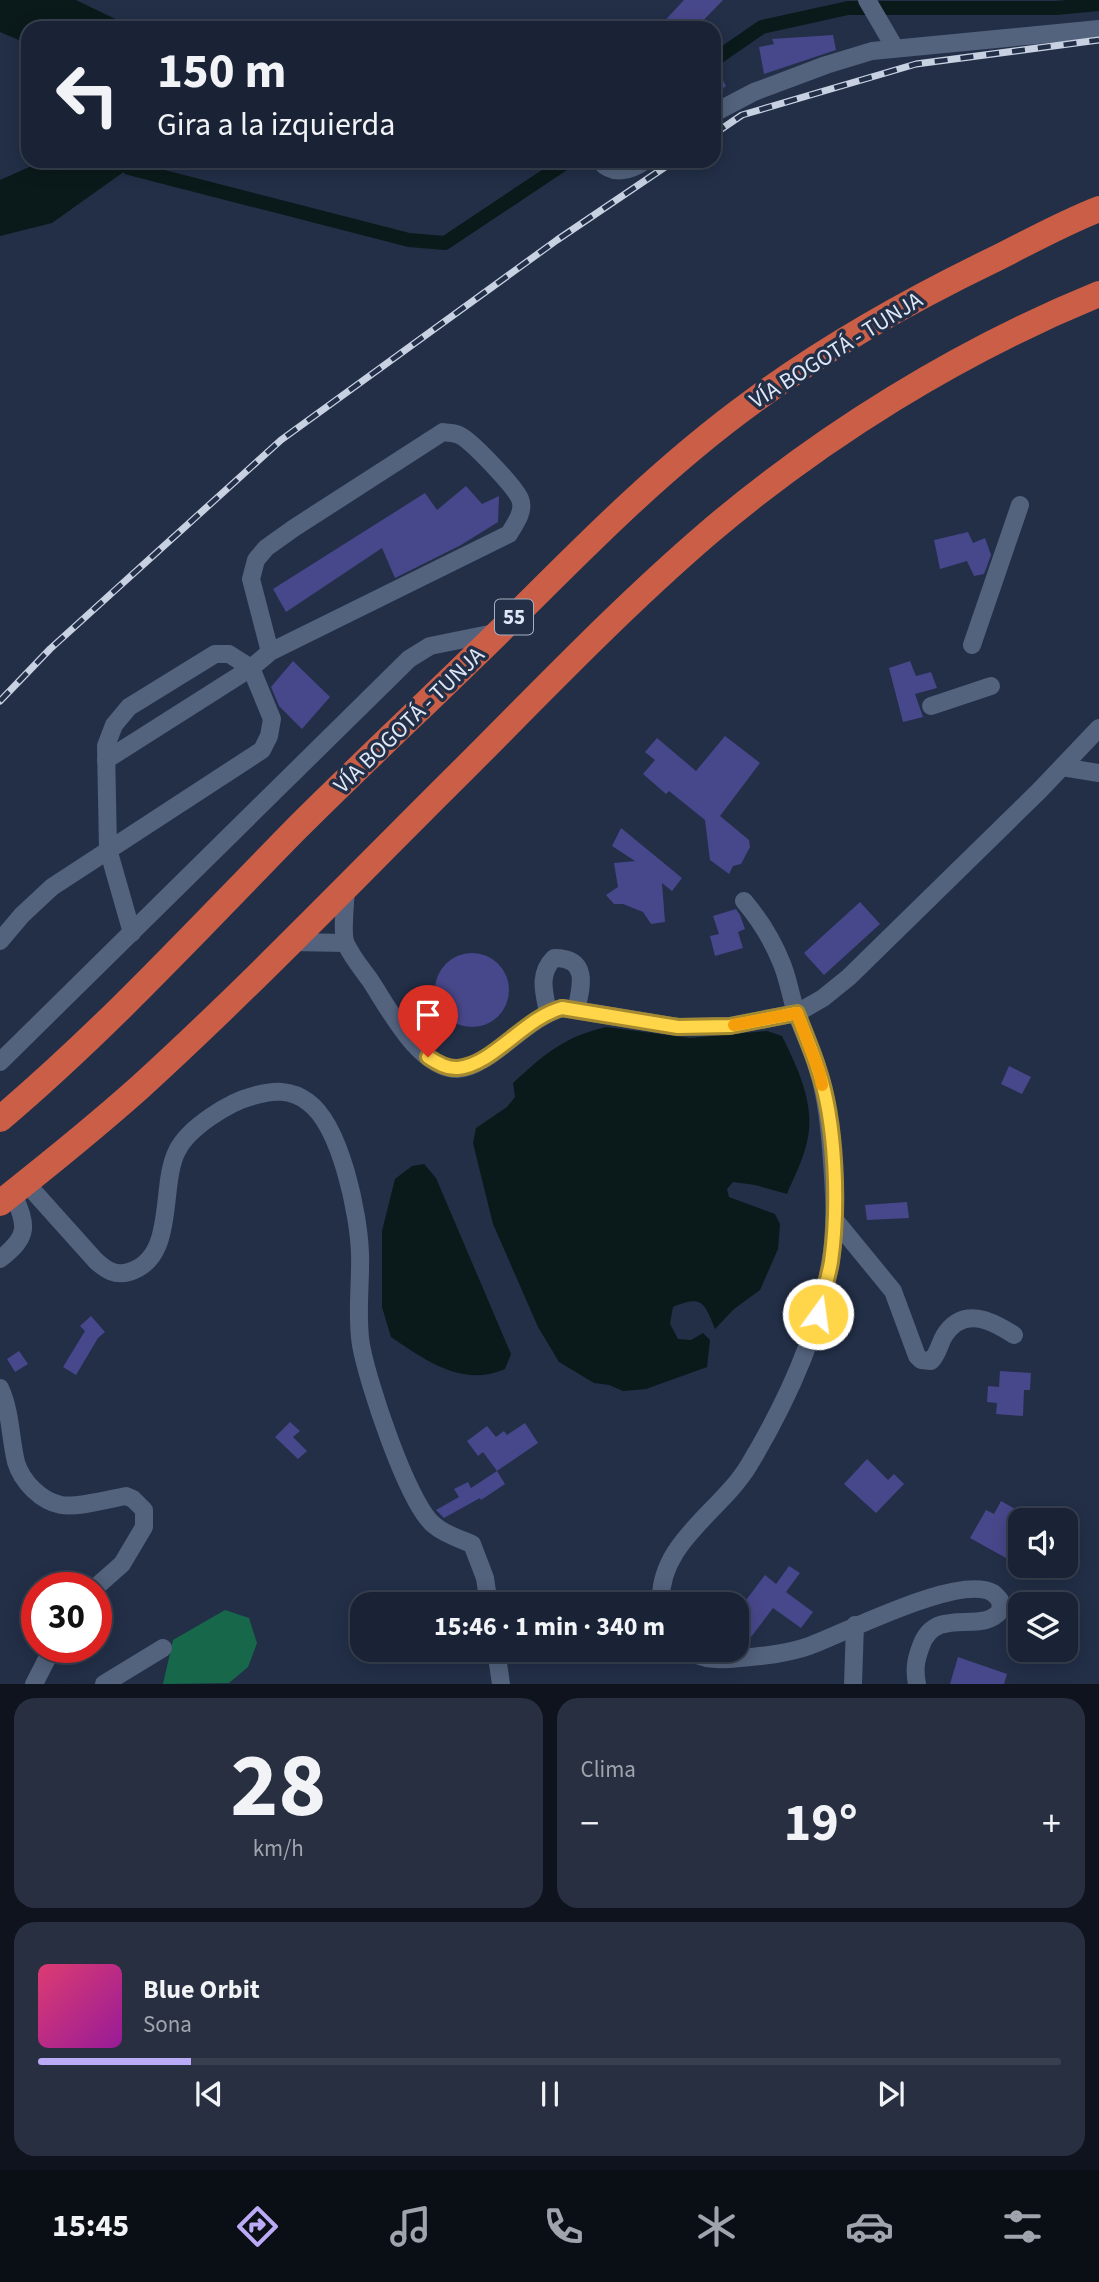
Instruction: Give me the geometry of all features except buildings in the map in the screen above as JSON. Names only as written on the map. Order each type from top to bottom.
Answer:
[{"type":"highway","name":"VÍA BOGOTÁ - TUNJA","points":[[0,1119],[56,1070],[163,968],[296,830],[643,492],[751,402],[851,335],[904,304],[1099,209]]},
{"type":"highway","points":[[13,1193],[137,1089],[292,942],[639,595],[760,492],[866,416],[998,341],[1099,294]]},
{"type":"street","points":[[869,4],[895,48]]},
{"type":"street","points":[[721,109],[754,92],[872,51],[1099,29]]},
{"type":"street","points":[[606,168],[623,172],[631,168]]},
{"type":"street","points":[[106,760],[251,668],[270,652],[509,534],[521,511],[520,499],[472,444],[459,435],[443,432],[294,528],[266,548],[256,560],[251,579],[270,652]]},
{"type":"street","points":[[972,645],[1020,505]]},
{"type":"street","points":[[0,1062],[409,659],[430,646],[499,632]]},
{"type":"street","points":[[0,941],[22,915],[52,887],[108,849],[262,750],[269,736],[272,719],[251,668],[229,654],[215,654],[129,707],[114,726],[106,746],[108,849],[132,933]]},
{"type":"street","points":[[932,706],[991,686]]},
{"type":"street","points":[[346,886],[345,943],[409,1040],[441,1065],[456,1069],[472,1065],[548,1012],[562,1008],[678,1027],[702,1028],[766,1020],[797,1013],[823,998],[849,977],[1099,728]]},
{"type":"street","points":[[1062,767],[1099,774]]},
{"type":"street","points":[[660,1592],[679,1545],[730,1492],[748,1467],[775,1419],[818,1314],[831,1264],[834,1219],[829,1117],[819,1071],[782,964],[761,921],[744,901]]},
{"type":"street","points":[[292,942],[345,943]]},
{"type":"street","points":[[548,1012],[543,976],[554,958],[565,958],[575,963],[580,971],[582,984],[576,1010]]},
{"type":"street","points":[[13,1193],[109,1272],[124,1273],[139,1269],[150,1258],[161,1237],[170,1173],[177,1150],[192,1130],[244,1098],[270,1091],[286,1091],[307,1101],[321,1114],[350,1184],[360,1254],[361,1344],[374,1399],[417,1504],[433,1525],[472,1544],[485,1578],[487,1592]]},
{"type":"street","points":[[0,1259],[13,1249],[21,1236],[25,1221],[13,1193]]},
{"type":"street","points":[[834,1219],[893,1291],[917,1356],[921,1360],[931,1361],[945,1335],[955,1324],[965,1320],[978,1318],[992,1321],[1014,1335]]},
{"type":"street","points":[[0,1388],[6,1402],[17,1464],[30,1487],[45,1499],[63,1505],[126,1496],[144,1510],[144,1527],[122,1564],[112,1573]]},
{"type":"street","points":[[749,1658],[809,1646],[855,1625],[944,1594],[978,1589],[992,1592],[1000,1600],[1001,1610],[995,1618],[948,1622],[934,1628],[924,1639],[915,1662],[917,1684]]},
{"type":"street","points":[[853,1684],[855,1625]]},
{"type":"street","points":[[104,1684],[163,1648]]},
{"type":"street","points":[[498,1662],[501,1684]]},
{"type":"street","points":[[34,1684],[45,1663]]},
{"type":"green space","points":[[225,1610],[249,1618],[257,1643],[248,1667],[229,1683],[163,1684],[173,1640]]},
{"type":"shaded area","points":[[0,0],[76,0],[120,21],[21,21],[21,41],[0,32]]},
{"type":"shaded area","points":[[27,168],[129,168],[52,223],[0,236],[0,180]]},
{"type":"shaded area","points":[[606,1027],[690,1038],[767,1031],[782,1036],[804,1088],[809,1114],[805,1149],[787,1194],[733,1182],[727,1189],[729,1197],[775,1214],[780,1224],[778,1249],[760,1290],[734,1309],[715,1329],[701,1303],[683,1303],[673,1307],[670,1324],[678,1339],[691,1340],[703,1333],[710,1340],[707,1367],[646,1389],[623,1391],[594,1383],[559,1362],[538,1327],[493,1224],[473,1143],[476,1128],[507,1107],[515,1097],[513,1083],[555,1048],[578,1036]]},
{"type":"shaded area","points":[[424,1164],[436,1178],[511,1354],[505,1369],[489,1374],[459,1373],[431,1362],[391,1337],[382,1307],[382,1231],[395,1179],[412,1166]]},
{"type":"waterway","points":[[721,55],[762,27],[848,8],[1056,8],[1099,4]]},
{"type":"waterway","points":[[129,168],[409,240],[445,243],[558,168]]},
{"type":"railway","points":[[721,129],[742,115],[916,64],[1099,40]]},
{"type":"railway","points":[[0,701],[50,649],[281,440],[557,240],[664,168]]},
{"type":"slow traffic","points":[[734,1025],[797,1013],[822,1085]]},
{"type":"route","points":[[428,1057],[441,1065],[456,1069],[472,1065],[535,1019],[562,1008],[678,1027],[702,1028],[730,1026],[797,1013],[819,1071],[829,1117],[833,1171],[831,1264],[818,1314]]}]
